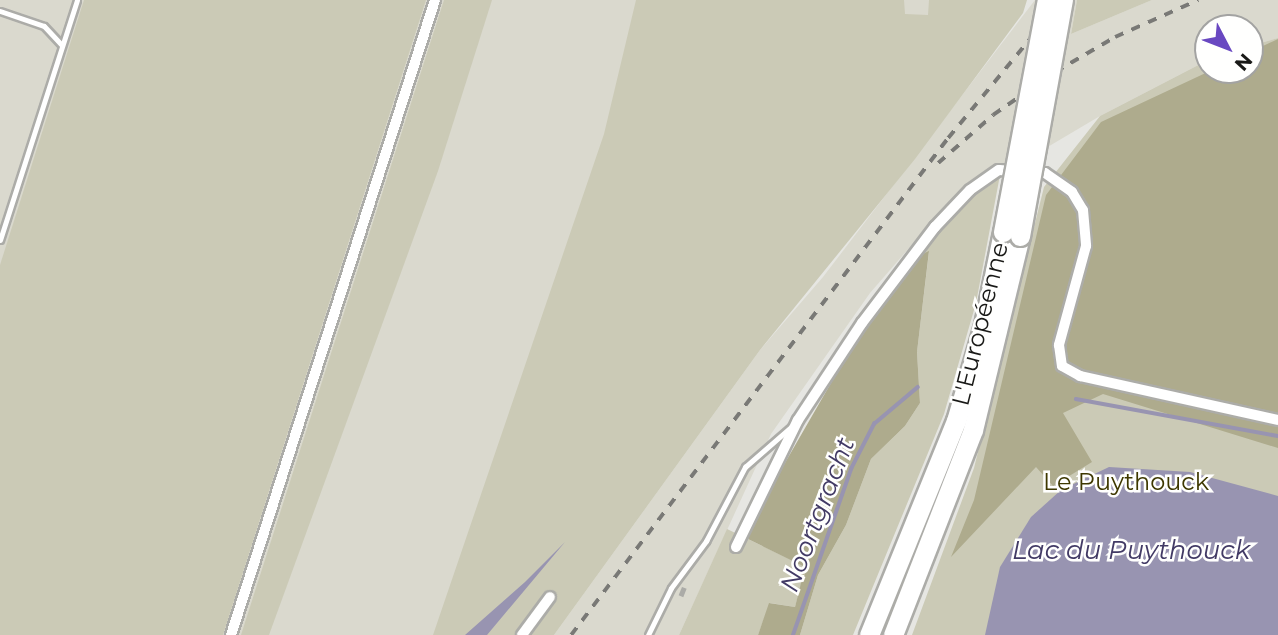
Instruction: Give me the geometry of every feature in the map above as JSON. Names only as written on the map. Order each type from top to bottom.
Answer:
[{"type":"highway","name":"L'Européenne","points":[[869,635],[960,411],[1011,234],[1047,0]]},
{"type":"highway","name":"L'Européenne","points":[[893,635],[973,430],[1011,234],[1063,0]]},
{"type":"street","points":[[231,635],[435,0]]},
{"type":"street","points":[[736,547],[798,421],[862,323],[929,234],[977,184],[1005,169],[1041,171],[1072,192],[1087,224],[1083,258],[1058,349],[1062,366],[1080,376],[1278,420]]},
{"type":"street","points":[[522,635],[550,597]]},
{"type":"lane","points":[[0,240],[76,0]]},
{"type":"lane","points":[[0,11],[44,26],[62,45]]},
{"type":"lane","points":[[648,635],[671,588],[706,541],[745,467],[798,421]]},
{"type":"shaded area","points":[[0,0],[1013,0],[502,635],[0,635]]},
{"type":"shaded area","points":[[1035,0],[1077,0],[1071,34],[1152,0],[1278,0],[1278,38],[1264,42],[1264,14],[1194,14],[1194,67],[1100,116],[943,209],[870,293],[771,434],[679,635],[554,635],[760,350],[823,277]]},
{"type":"shaded area","points":[[1278,39],[1278,448],[1103,394],[1063,413],[1092,462],[1053,486],[1036,467],[951,557],[974,500],[1046,195],[1101,122],[1194,78],[1194,84],[1264,84],[1264,46]]},
{"type":"shaded area","points":[[929,251],[917,352],[920,403],[905,426],[871,459],[846,525],[818,575],[800,635],[758,635],[769,603],[795,607],[805,567],[748,539],[763,501],[850,350],[918,256]]},
{"type":"green space","points":[[84,0],[426,0],[223,635],[0,635],[0,265]]},
{"type":"green space","points":[[444,0],[492,0],[438,171],[269,635],[241,635]]},
{"type":"green space","points":[[636,0],[904,0],[905,14],[928,15],[929,0],[1027,0],[1023,13],[915,159],[760,350],[554,635],[433,635],[604,134]]},
{"type":"green space","points":[[1077,0],[1152,0],[1071,34]]},
{"type":"green space","name":"Le Puythouck","points":[[1278,38],[1278,635],[912,635],[974,468],[1044,187],[1100,116],[1194,67],[1194,84],[1264,84],[1264,42]]},
{"type":"green space","points":[[1000,175],[976,303],[944,414],[853,635],[800,635],[818,575],[846,525],[871,459],[905,426],[920,403],[917,352],[929,252],[918,256],[940,212]]},
{"type":"green space","points":[[727,529],[806,567],[795,607],[770,603],[758,635],[679,635]]},
{"type":"water","name":"Lac du Puythouck","points":[[1109,467],[1190,472],[1278,496],[1278,635],[985,635],[1000,567],[1031,517],[1061,490]]},
{"type":"water","points":[[565,542],[487,635],[465,635],[525,582]]},
{"type":"building","points":[[682,587],[687,589],[683,597],[679,595]]},
{"type":"waterway","name":"Noortgracht","points":[[793,635],[851,469],[874,424],[918,387]]},
{"type":"waterway","points":[[1076,399],[1278,436]]},
{"type":"railway","points":[[571,635],[948,138],[1062,0]]},
{"type":"railway","points":[[938,163],[993,115],[1055,72],[1115,37],[1198,0]]}]
